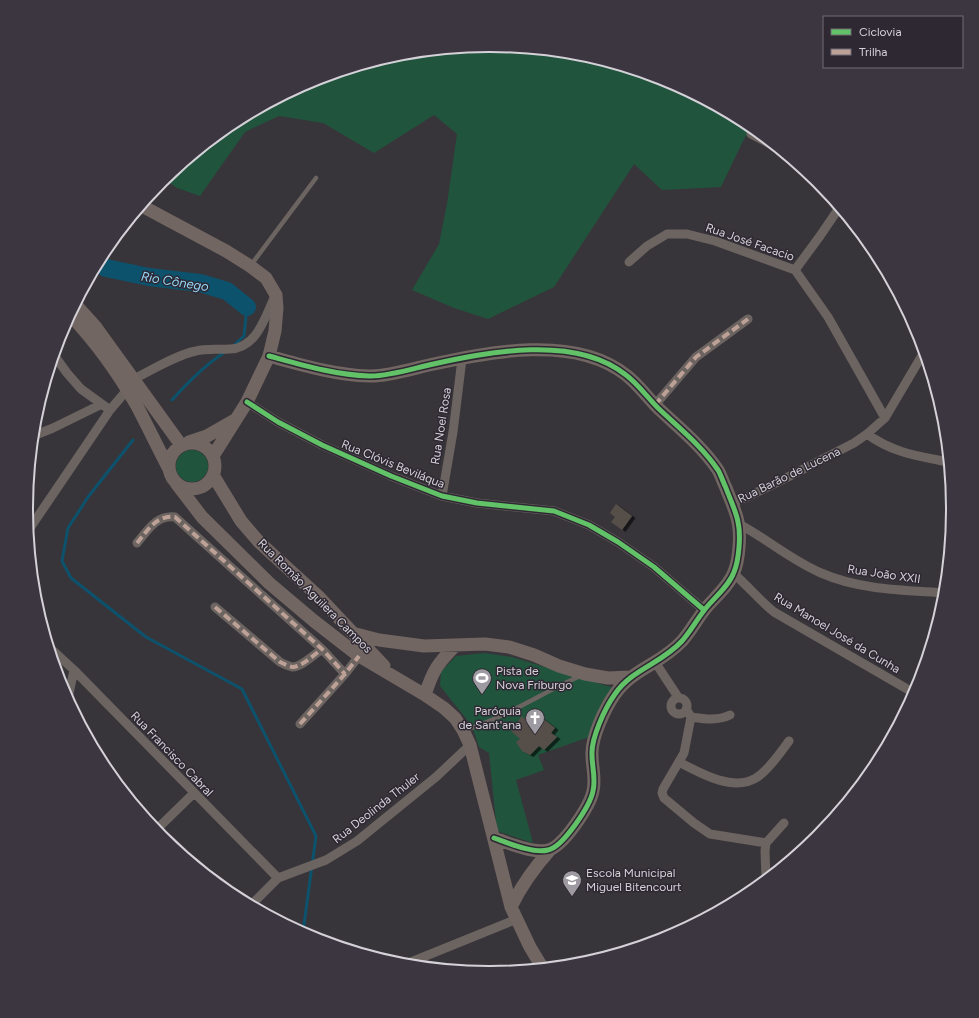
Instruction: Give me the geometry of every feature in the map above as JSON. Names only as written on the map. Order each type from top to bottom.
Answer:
[{"type":"street","points":[[146,208],[226,251],[250,266],[266,278],[276,295],[277,308],[275,331],[269,356],[247,402],[213,456]]},
{"type":"street","points":[[795,270],[836,212]]},
{"type":"street","name":"Rua José Facacio","points":[[629,262],[647,246],[667,234],[687,234],[715,241],[795,270],[828,317],[885,418]]},
{"type":"street","points":[[33,523],[110,410],[130,385],[167,362],[187,354],[207,349],[230,349],[246,345],[254,338],[276,295]]},
{"type":"street","points":[[79,309],[95,326],[130,385],[137,407],[169,469],[171,477],[176,484],[185,488],[194,489],[203,486],[210,480],[215,466],[213,456],[203,445],[194,442],[185,444]]},
{"type":"street","points":[[75,319],[130,385],[185,444]]},
{"type":"street","points":[[655,405],[696,357],[748,319]]},
{"type":"street","points":[[269,356],[325,370],[371,376],[513,351],[549,349],[577,353],[611,365],[627,376],[698,446],[718,471],[732,503]]},
{"type":"street","name":"Rua Noel Rosa","points":[[442,496],[453,432],[462,359]]},
{"type":"street","points":[[58,360],[67,374],[81,389],[110,410]]},
{"type":"street","name":"Rua Barão de Lucena","points":[[630,677],[667,654],[680,642],[734,574],[739,548],[739,524],[732,503],[786,478],[854,443],[867,434],[885,418],[921,360]]},
{"type":"street","name":"Rua Clóvis Beviláqua","points":[[247,402],[278,422],[322,445],[442,496],[477,503],[554,511],[589,525],[618,542],[654,567],[704,610]]},
{"type":"street","points":[[40,433],[102,404]]},
{"type":"street","points":[[169,469],[169,461],[172,454],[185,444],[207,436],[235,420]]},
{"type":"street","points":[[867,434],[885,446],[943,461]]},
{"type":"street","name":"Rua Romão Aguilera Campos","points":[[213,475],[241,522],[259,542],[318,596],[356,634],[392,674]]},
{"type":"street","name":"Rua Romão Aguilera Campos","points":[[176,484],[202,517],[269,583],[359,656],[392,674]]},
{"type":"street","points":[[137,543],[159,519],[167,516],[175,517],[322,649],[345,674]]},
{"type":"street","name":"Rua João XXII","points":[[739,524],[808,566],[832,577],[880,588],[938,592]]},
{"type":"street","name":"Rua Manoel José da Cunha","points":[[734,574],[774,612],[908,690]]},
{"type":"street","points":[[215,607],[280,662],[287,665],[293,667],[300,665],[322,649]]},
{"type":"street","points":[[356,634],[379,640],[424,646],[485,644],[509,647],[585,674],[608,678],[630,677]]},
{"type":"street","points":[[425,695],[435,668],[442,658],[456,646]]},
{"type":"street","name":"Rua Francisco Cabral","points":[[56,654],[278,878]]},
{"type":"street","points":[[300,724],[345,674],[359,656]]},
{"type":"street","points":[[655,662],[678,697],[687,703],[688,713],[684,753],[663,789],[662,793],[664,798],[710,834],[766,843]]},
{"type":"street","points":[[70,689],[74,670]]},
{"type":"street","points":[[392,674],[425,695],[455,718],[463,730],[470,745],[511,907],[530,947],[540,963]]},
{"type":"street","points":[[511,907],[537,865],[574,827],[590,801],[594,789],[592,755],[593,741],[610,701],[630,677]]},
{"type":"street","points":[[678,697],[673,700],[670,705],[672,710],[677,714],[688,713],[715,720],[730,715]]},
{"type":"street","points":[[679,762],[716,780],[745,782],[756,778],[772,762],[789,741]]},
{"type":"street","name":"Rua Deolinda Thuler","points":[[255,901],[278,878],[295,870],[326,860],[357,841],[436,777],[470,745]]},
{"type":"street","points":[[161,825],[194,793]]},
{"type":"street","points":[[766,872],[766,843],[784,823]]},
{"type":"street","points":[[494,838],[535,850],[550,850]]},
{"type":"street","points":[[416,960],[517,919]]},
{"type":"lane","points":[[250,266],[316,178]]},
{"type":"lane","points":[[463,730],[474,727],[585,674]]},
{"type":"green space","points":[[490,52],[549,56],[608,68],[664,87],[718,114],[748,133],[721,187],[662,190],[634,164],[554,287],[488,319],[454,308],[412,290],[439,244],[447,204],[457,134],[434,115],[374,153],[323,123],[279,116],[245,132],[200,196],[177,188],[170,183],[212,147],[236,129],[261,114],[315,87],[371,68],[400,61],[460,53]]},
{"type":"green space","points":[[192,450],[198,451],[205,457],[208,466],[207,472],[201,479],[192,482],[186,481],[179,475],[176,466],[177,460],[183,453]]},
{"type":"green space","points":[[485,653],[512,657],[614,688],[592,736],[538,755],[544,770],[516,780],[533,843],[497,831],[489,753],[479,747],[472,726],[440,686],[441,672],[456,656]]},
{"type":"building","points":[[616,504],[632,516],[622,530],[611,522],[615,517],[610,513]]},
{"type":"building","name":"Paróquia de Sant'ana","points":[[528,714],[537,722],[541,717],[555,728],[551,733],[557,737],[544,750],[539,746],[530,755],[522,751],[516,742],[520,739],[511,731],[517,726],[515,725],[522,716],[524,719]]},
{"type":"waterway","name":"Rio Cônego","points":[[103,266],[149,277],[200,283],[227,291],[247,307]]},
{"type":"waterway","points":[[233,346],[244,336],[247,307]]},
{"type":"waterway","points":[[172,400],[197,374],[225,352]]},
{"type":"waterway","points":[[133,440],[88,497],[68,528],[62,561],[71,578],[146,637],[242,689],[316,836],[304,926]]},
{"type":"marked path","points":[[655,405],[696,357],[748,319]]},
{"type":"marked path","points":[[137,543],[153,524],[163,518],[175,517],[322,649],[345,674]]},
{"type":"marked path","points":[[215,607],[280,662],[288,666],[295,667],[322,649]]},
{"type":"marked path","points":[[300,724],[345,674],[359,656]]},
{"type":"cycle path","points":[[269,356],[331,372],[375,376],[478,355],[504,352],[557,350],[582,354],[605,362],[626,375],[697,445],[712,461],[720,474],[734,509],[739,527],[737,561],[729,582],[706,608],[682,641],[674,649],[630,678],[622,685],[611,700],[599,723],[592,748],[594,786],[591,798],[575,825],[561,842],[548,850],[536,851],[494,838]]},
{"type":"cycle path","points":[[247,402],[278,422],[322,445],[391,476],[442,496],[477,503],[554,511],[589,525],[618,542],[654,567],[704,610]]},
{"type":"place","name":"Pista de Nova Friburgo","points":[[482,695]]},
{"type":"place","name":"Paróquia de Sant'ana","points":[[535,735]]},
{"type":"place","name":"Escola Municipal Miguel Bitencourt","points":[[572,897]]}]
